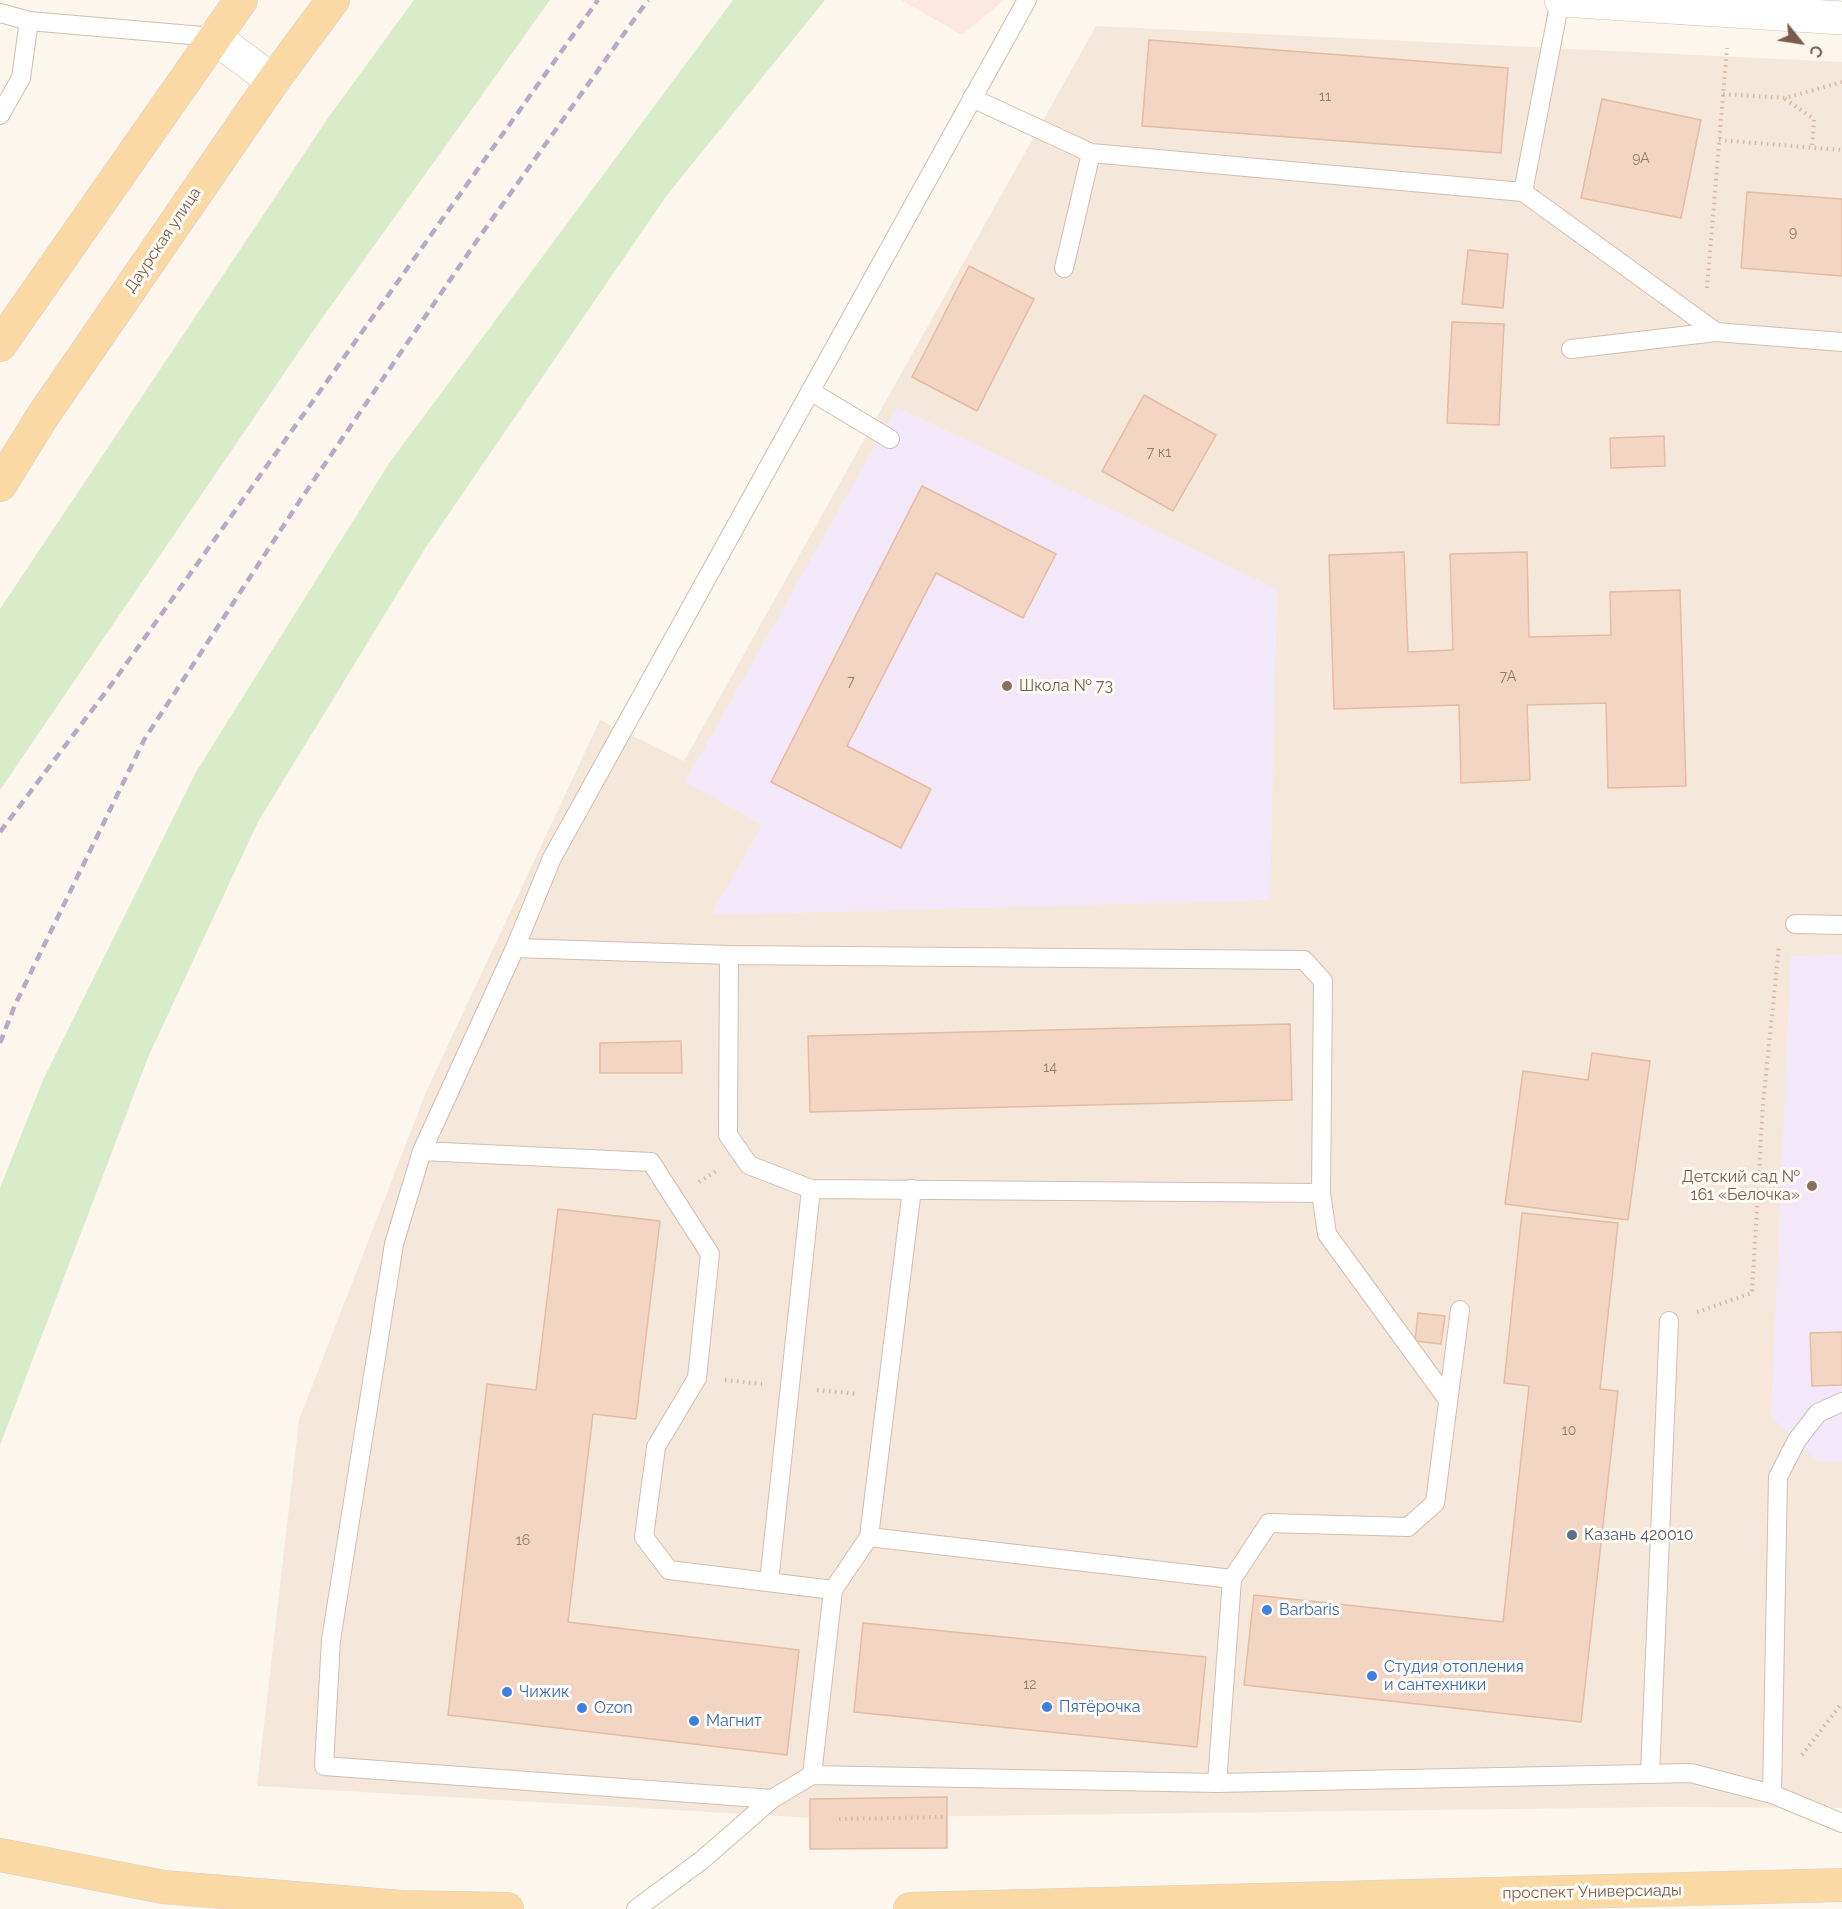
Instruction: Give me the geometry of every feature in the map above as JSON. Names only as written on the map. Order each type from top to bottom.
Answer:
[{"type":"main road","points":[[0,345],[241,0]]},
{"type":"main road","name":"Даурская улица","points":[[0,485],[42,417],[273,81],[333,0]]},
{"type":"main road","points":[[0,1855],[163,1887],[401,1907],[507,1909]]},
{"type":"main road","name":"проспект Универсиады","points":[[910,1909],[1842,1885]]},
{"type":"street","points":[[1561,0],[1842,18]]},
{"type":"street","points":[[214,37],[273,81]]},
{"type":"lane","points":[[772,1799],[324,1766],[331,1640],[394,1244],[422,1151],[515,948],[552,858],[1027,0]]},
{"type":"lane","points":[[1523,192],[1561,0]]},
{"type":"lane","points":[[0,13],[29,21],[214,37]]},
{"type":"lane","points":[[0,26],[29,21]]},
{"type":"lane","points":[[0,115],[21,78],[29,21]]},
{"type":"lane","points":[[972,98],[1091,153],[1523,192],[1710,328]]},
{"type":"lane","points":[[1064,268],[1091,153]]},
{"type":"lane","points":[[1570,349],[1710,328],[1842,342]]},
{"type":"lane","points":[[810,391],[890,439]]},
{"type":"lane","points":[[1795,924],[1842,925]]},
{"type":"lane","points":[[515,948],[729,955],[1304,960],[1323,981],[1321,1193],[1327,1234],[1448,1400]]},
{"type":"lane","points":[[729,955],[728,1135],[749,1165],[811,1189],[1321,1193]]},
{"type":"lane","points":[[422,1151],[651,1162],[710,1254],[697,1378],[656,1447],[644,1537],[669,1570],[833,1590]]},
{"type":"lane","points":[[769,1582],[811,1189]]},
{"type":"lane","points":[[812,1775],[833,1590],[869,1537],[912,1189]]},
{"type":"lane","points":[[1217,1783],[1232,1579],[1269,1523],[1408,1527],[1435,1503],[1460,1310]]},
{"type":"lane","points":[[1650,1774],[1669,1321]]},
{"type":"lane","points":[[1772,1794],[1779,1477],[1797,1440],[1818,1413],[1842,1402]]},
{"type":"lane","points":[[869,1537],[1232,1579]]},
{"type":"lane","points":[[636,1909],[702,1860],[772,1799],[812,1775],[1217,1783],[1691,1773],[1772,1794],[1842,1823]]},
{"type":"path","points":[[1710,328],[1719,140],[1730,11]]},
{"type":"path","points":[[1723,94],[1785,98],[1842,82]]},
{"type":"path","points":[[1785,98],[1814,119],[1812,148]]},
{"type":"path","points":[[1719,140],[1842,150]]},
{"type":"path","points":[[1669,1321],[1752,1293],[1763,1104],[1780,939],[1795,924]]},
{"type":"path","points":[[674,1198],[742,1155]]},
{"type":"path","points":[[1772,1794],[1842,1703]]},
{"type":"path","points":[[839,1819],[947,1817]]},
{"type":"shaded area","points":[[901,0],[1004,0],[962,35]]},
{"type":"shaded area","points":[[1096,26],[1842,62],[1842,1808],[1667,1807],[813,1818],[257,1786],[299,1420],[426,1092],[600,720],[684,761]]},
{"type":"shaded area","name":"Школа № 73","points":[[897,407],[1277,589],[1270,900],[711,915],[762,825],[685,782]]},
{"type":"shaded area","name":"Детский сад № 161 «Белочка»","points":[[1842,955],[1842,1462],[1818,1462],[1771,1416],[1791,956]]},
{"type":"green space","points":[[414,0],[550,0],[313,331],[0,790],[0,609],[328,118]]},
{"type":"green space","points":[[733,0],[825,0],[667,195],[426,547],[258,822],[149,1055],[0,1445],[0,1188],[43,1080],[196,772],[390,462]]},
{"type":"building","points":[[1149,40],[1508,68],[1501,153],[1142,126]]},
{"type":"building","points":[[1602,99],[1701,120],[1681,218],[1581,198]]},
{"type":"building","points":[[1747,192],[1842,199],[1842,276],[1741,268]]},
{"type":"building","points":[[1468,250],[1508,254],[1503,308],[1462,304]]},
{"type":"building","points":[[969,266],[1034,299],[977,411],[912,377]]},
{"type":"building","points":[[1452,322],[1504,324],[1499,425],[1447,423]]},
{"type":"building","points":[[1144,395],[1216,435],[1173,511],[1102,471]]},
{"type":"building","points":[[1664,436],[1665,466],[1611,468],[1610,438]]},
{"type":"building","points":[[922,486],[1056,554],[1023,618],[936,573],[847,746],[931,789],[901,848],[771,782]]},
{"type":"building","points":[[1404,552],[1408,652],[1453,650],[1450,554],[1527,552],[1529,637],[1611,635],[1610,592],[1680,590],[1686,786],[1608,788],[1606,703],[1527,705],[1530,780],[1461,783],[1459,705],[1334,709],[1329,555]]},
{"type":"building","points":[[1290,1024],[1292,1100],[810,1112],[808,1036]]},
{"type":"building","points":[[681,1041],[682,1073],[600,1073],[600,1043]]},
{"type":"building","points":[[1592,1053],[1650,1061],[1628,1220],[1505,1204],[1523,1071],[1588,1080]]},
{"type":"building","points":[[558,1209],[660,1221],[636,1419],[593,1414],[568,1622],[799,1650],[787,1755],[448,1715],[487,1384],[536,1390]]},
{"type":"building","points":[[1522,1213],[1618,1223],[1600,1389],[1618,1391],[1581,1722],[1244,1685],[1254,1595],[1503,1622],[1529,1386],[1504,1383]]},
{"type":"building","points":[[1418,1313],[1445,1316],[1441,1344],[1415,1341]]},
{"type":"building","points":[[1842,1332],[1842,1385],[1812,1386],[1810,1333]]},
{"type":"building","points":[[863,1623],[1206,1657],[1197,1747],[854,1712]]},
{"type":"building","points":[[947,1797],[947,1848],[810,1849],[810,1799]]},
{"type":"railway","points":[[0,832],[114,681],[598,0]]},
{"type":"railway","points":[[0,1043],[15,1005],[144,740],[299,502],[478,239],[648,0]]},
{"type":"place","name":"Школа № 73","points":[[1007,686]]},
{"type":"place","name":"Детский сад № 161 «Белочка»","points":[[1812,1186]]},
{"type":"place","name":"Казань 420010","points":[[1572,1535]]},
{"type":"place","name":"Barbaris","points":[[1267,1610]]},
{"type":"place","name":"Студия отопления и сантехники","points":[[1372,1676]]},
{"type":"place","name":"Чижик","points":[[507,1692]]},
{"type":"place","name":"Пятёрочка","points":[[1047,1707]]},
{"type":"place","name":"Ozon","points":[[582,1708]]},
{"type":"place","name":"Магнит","points":[[694,1721]]}]
